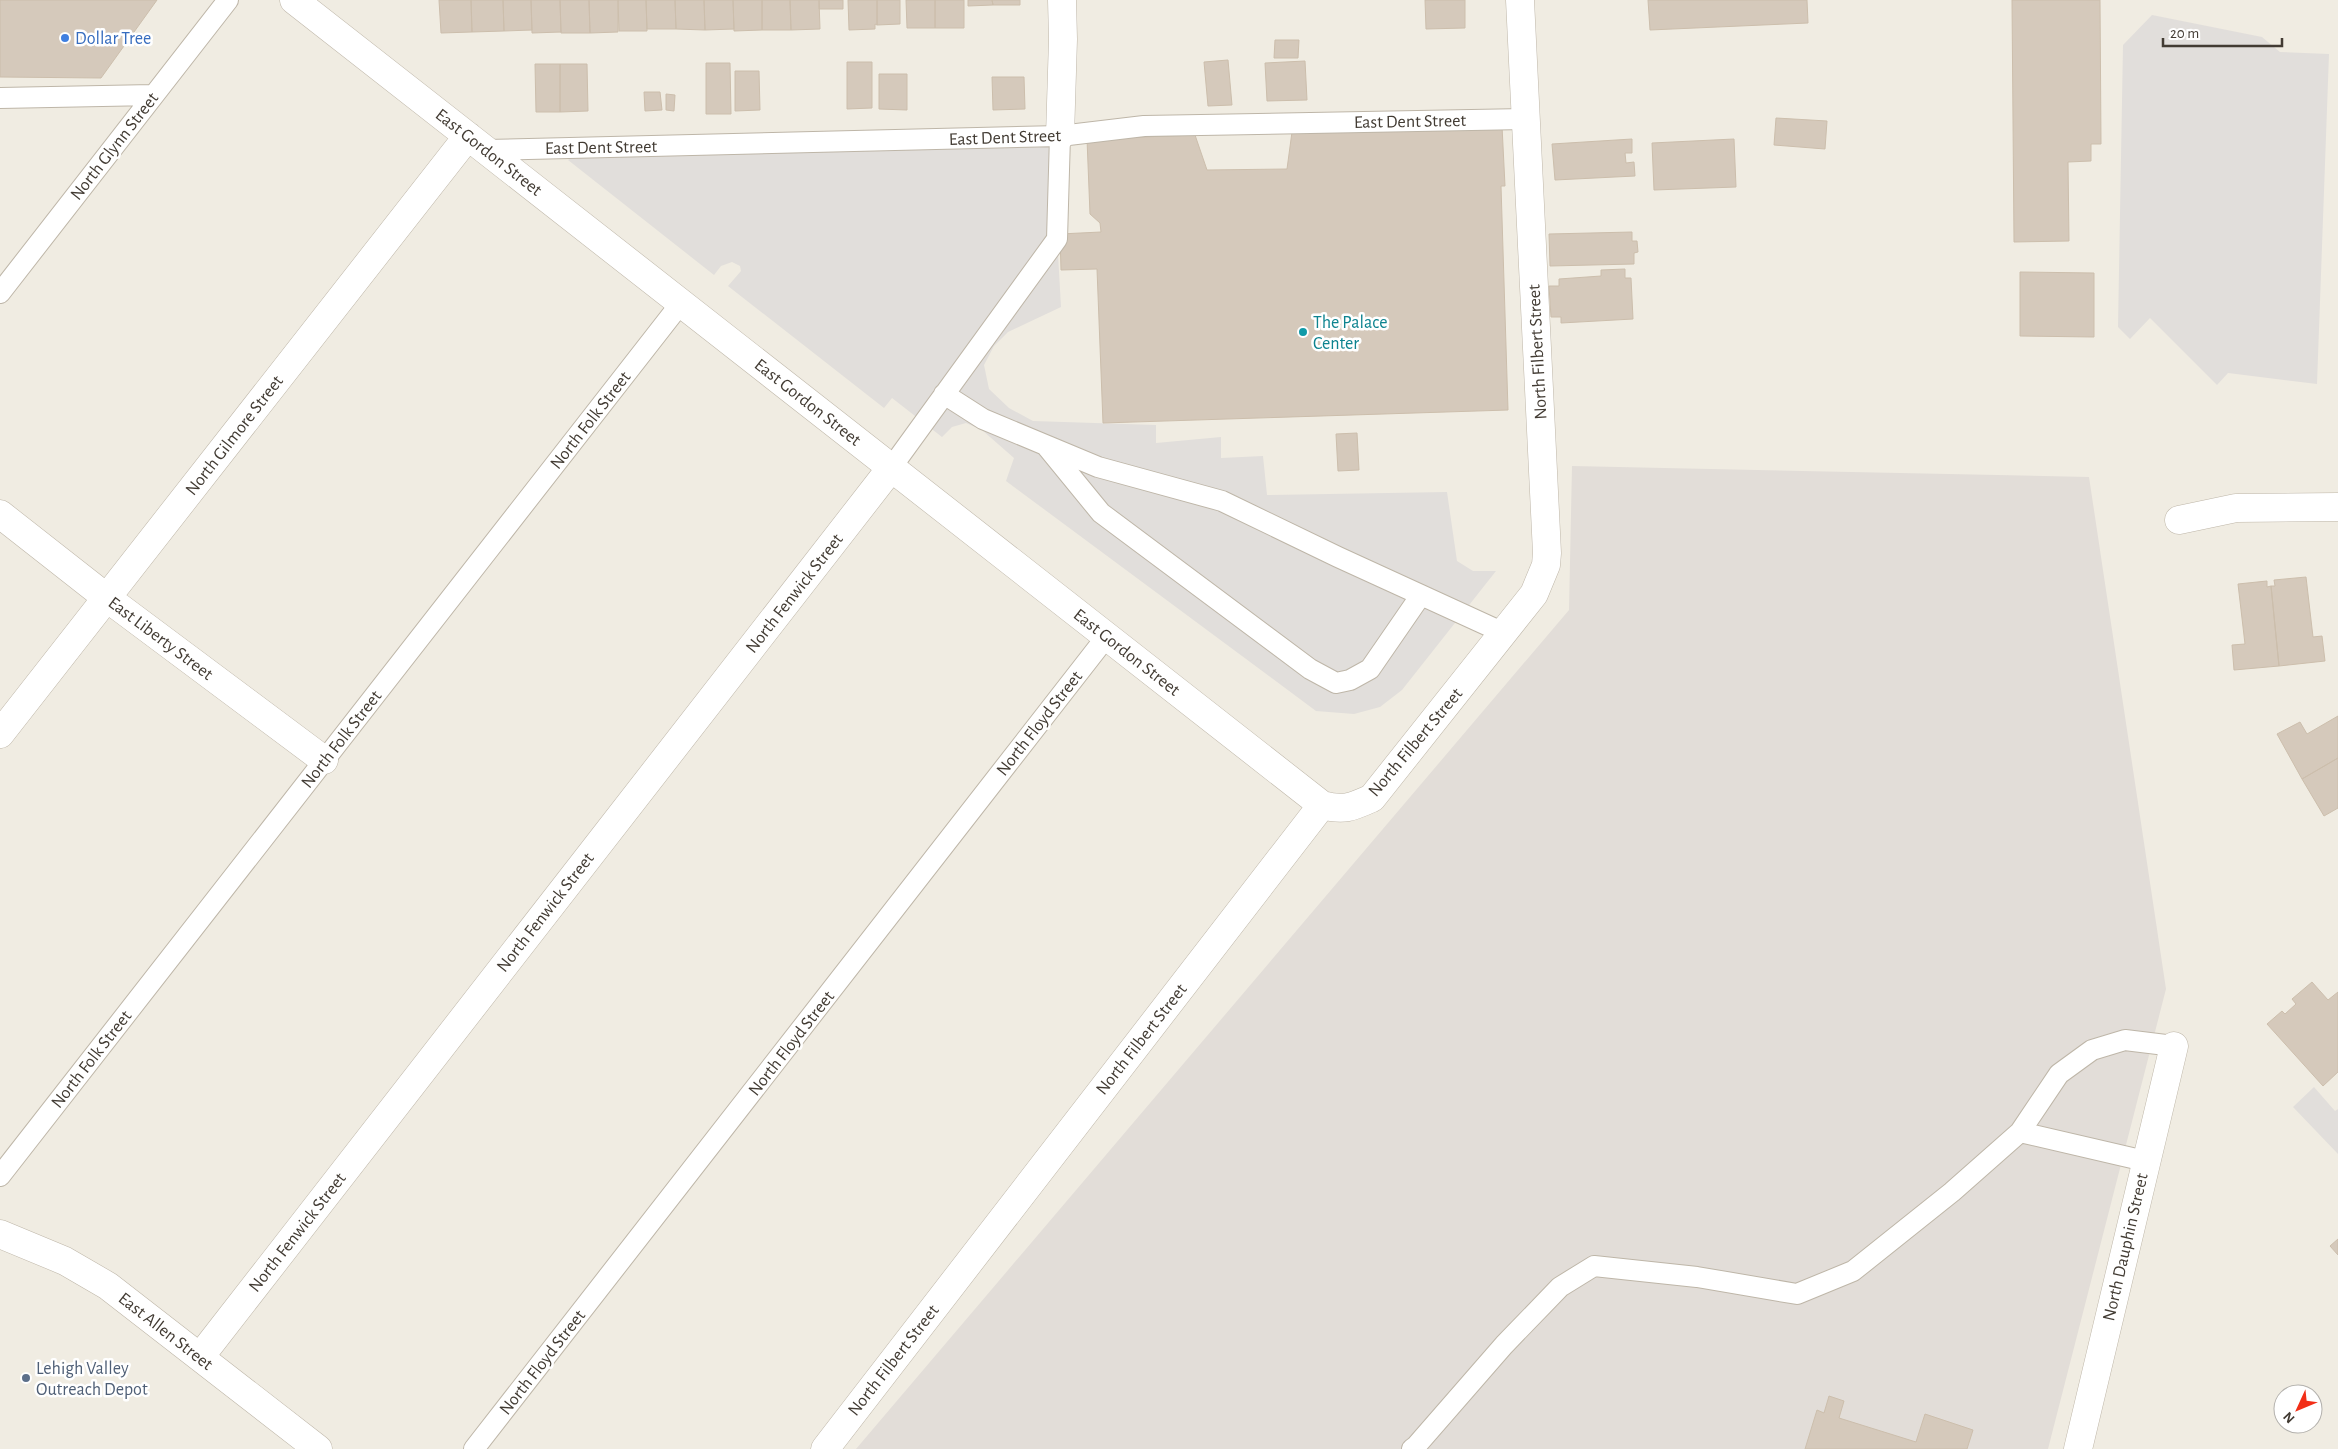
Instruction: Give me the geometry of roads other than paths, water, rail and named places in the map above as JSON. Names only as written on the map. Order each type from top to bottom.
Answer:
[{"type":"street","name":"East Gordon Street","points":[[294,0],[1322,805]]},
{"type":"street","points":[[1060,136],[1063,39],[1062,0]]},
{"type":"street","name":"North Filbert Street","points":[[825,1449],[1322,805],[1334,808],[1350,808],[1372,798],[1534,594],[1546,565],[1547,553],[1524,119],[1520,0]]},
{"type":"street","name":"North Gilmore Street","points":[[0,734],[107,598],[477,143]]},
{"type":"street","name":"North Fenwick Street","points":[[200,1357],[891,468]]},
{"type":"street","points":[[2179,520],[2236,508],[2338,507]]},
{"type":"street","name":"East Liberty Street","points":[[0,514],[107,598],[324,760]]},
{"type":"street","name":"North Dauphin Street","points":[[2078,1449],[2145,1161],[2174,1046]]},
{"type":"street","name":"East Allen Street","points":[[0,1234],[65,1261],[108,1286],[318,1449]]},
{"type":"lane","name":"North Glynn Street","points":[[0,293],[228,0]]},
{"type":"lane","points":[[0,98],[153,95]]},
{"type":"lane","name":"East Dent Street","points":[[477,143],[1060,136],[1144,126],[1524,119]]},
{"type":"lane","points":[[891,468],[1057,239],[1060,136]]},
{"type":"lane","name":"North Folk Street","points":[[0,1176],[681,303]]},
{"type":"lane","points":[[944,394],[983,419],[1098,467],[1222,501],[1504,633]]},
{"type":"lane","points":[[1046,446],[1101,513],[1310,669],[1336,682],[1350,680],[1370,669],[1421,595]]},
{"type":"lane","name":"North Floyd Street","points":[[474,1449],[1107,636]]},
{"type":"lane","points":[[1416,1448],[1504,1345],[1560,1287],[1594,1266],[1697,1278],[1797,1294],[1854,1272],[1952,1192],[2020,1132],[2059,1074],[2092,1050],[2125,1040],[2174,1046]]},
{"type":"lane","points":[[2020,1132],[2145,1161]]},
{"type":"place","name":"Dollar Tree","points":[[65,38]]},
{"type":"place","name":"The Palace Center","points":[[1303,332]]},
{"type":"place","name":"Lehigh Valley Outreach Depot","points":[[26,1378]]}]
